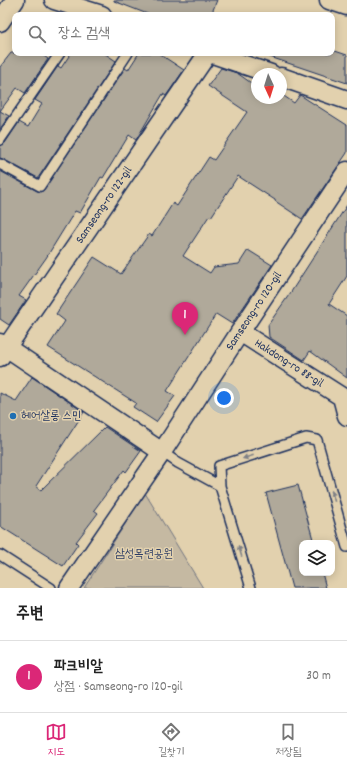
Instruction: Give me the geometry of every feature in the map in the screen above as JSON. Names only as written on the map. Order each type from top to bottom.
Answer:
[{"type":"street","points":[[0,22],[15,0]]},
{"type":"street","points":[[54,0],[87,12]]},
{"type":"street","points":[[329,0],[347,6]]},
{"type":"street","name":"Samseong-ro 122-gil","points":[[2,349],[207,56]]},
{"type":"street","points":[[218,56],[253,68]]},
{"type":"street","points":[[287,80],[347,100]]},
{"type":"street","name":"Samseong-ro 120-gil","points":[[70,588],[162,452],[347,171]]},
{"type":"street","name":"Hakdong-ro 88-gil","points":[[240,332],[344,396],[347,416]]},
{"type":"street","points":[[2,349],[162,452]]},
{"type":"lane","points":[[0,140],[58,56]]},
{"type":"lane","points":[[0,164],[40,186],[126,56]]},
{"type":"lane","points":[[252,588],[220,486],[219,466],[306,438],[317,440],[347,547]]},
{"type":"lane","points":[[162,452],[178,463],[220,486]]},
{"type":"lane","points":[[0,555],[51,588]]},
{"type":"green space","name":"삼성목련공원","points":[[145,493],[203,588],[84,588]]},
{"type":"building","points":[[217,0],[212,12],[142,12],[114,1]]},
{"type":"building","points":[[335,51],[347,55],[347,83],[267,56],[335,56]]},
{"type":"building","points":[[11,53],[12,56],[44,56],[48,59],[25,93],[17,88],[0,111],[0,67]]},
{"type":"building","points":[[69,56],[108,56],[116,61],[38,178],[0,158],[0,146],[5,143],[19,122],[28,127],[42,104],[35,100],[58,66],[61,68]]},
{"type":"building","points":[[137,56],[163,56],[184,70],[166,96],[163,94],[136,140],[129,135],[103,178],[101,177],[80,213],[75,211],[46,258],[19,296],[26,300],[9,325],[0,319],[0,171],[37,191],[43,191],[125,68],[128,70]]},
{"type":"building","points":[[221,68],[237,73],[251,83],[251,104],[287,104],[287,98],[294,103],[300,95],[347,125],[347,153],[302,219],[238,176],[211,217],[209,216],[183,256],[210,273],[214,267],[239,264],[248,250],[272,265],[232,324],[216,314],[167,391],[175,396],[156,422],[133,407],[136,403],[48,347],[65,321],[56,314],[94,257],[121,274],[149,234],[152,236],[173,203],[177,206],[209,157],[214,160],[247,112],[208,86]]},
{"type":"building","points":[[0,111],[9,116],[0,129]]},
{"type":"building","points":[[347,205],[347,276],[329,304],[347,316],[347,378],[310,351],[304,360],[269,337],[268,325]]},
{"type":"building","points":[[32,377],[84,412],[36,486],[41,490],[105,427],[141,451],[126,472],[124,470],[94,510],[98,513],[76,542],[78,544],[63,566],[0,526],[0,393],[16,401]]},
{"type":"building","points":[[298,485],[313,540],[299,540],[299,576],[323,576],[326,588],[292,588],[266,493]]},
{"type":"place","name":"파크비알","points":[[185,335]]},
{"type":"place","name":"헤어살롱 스민","points":[[13,416]]}]
